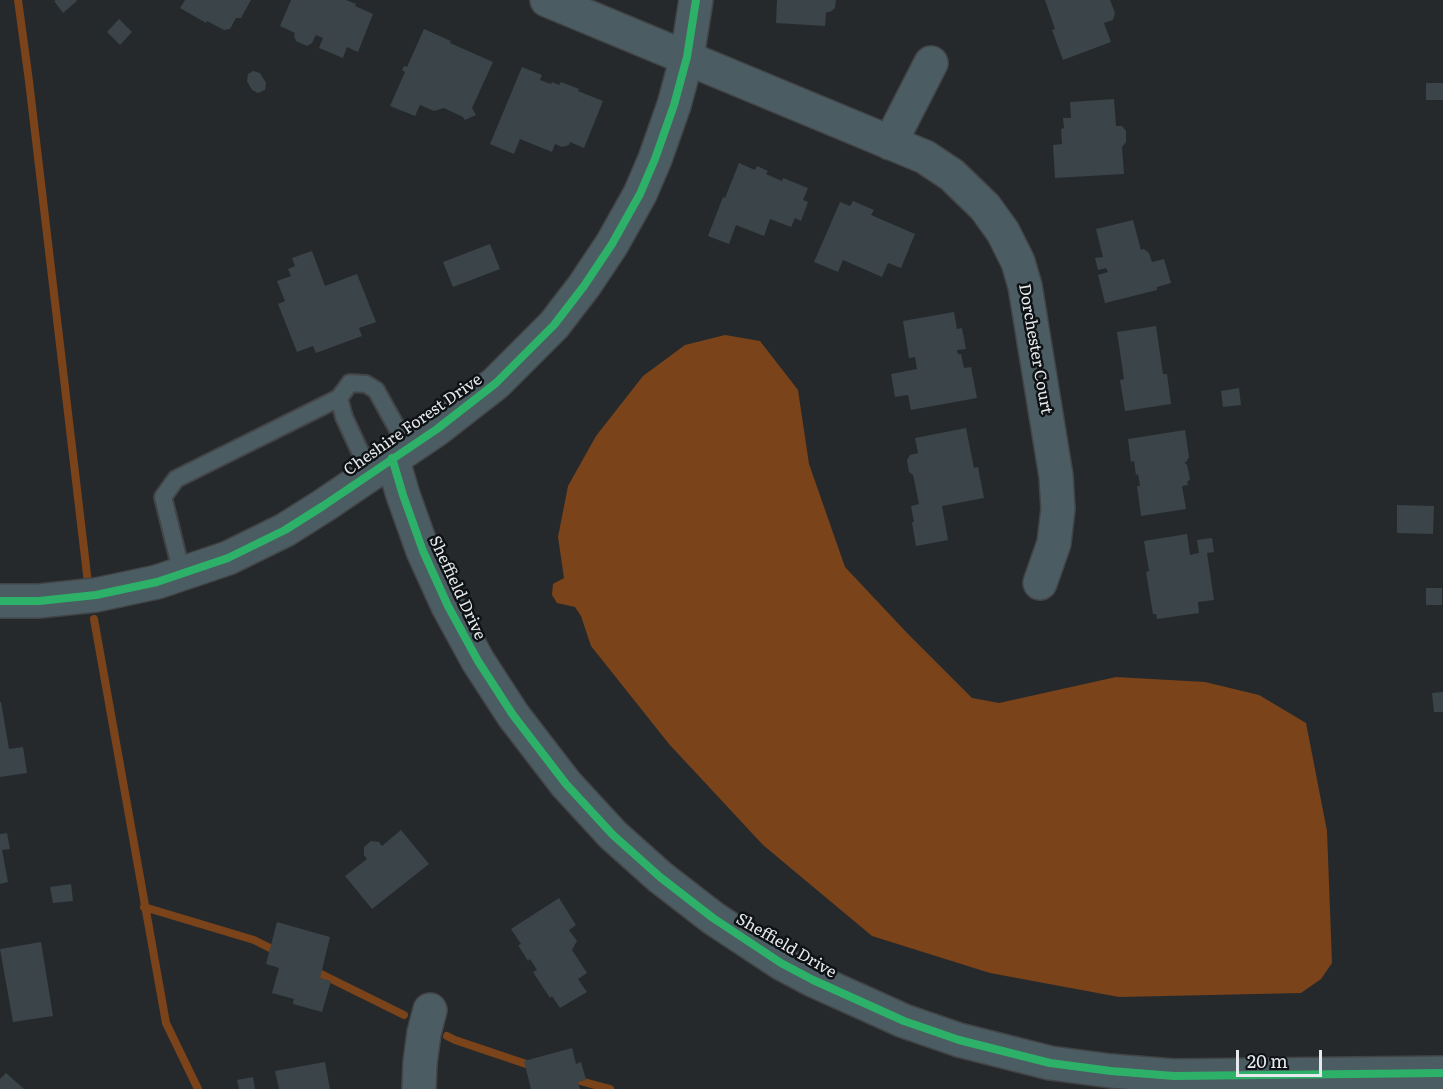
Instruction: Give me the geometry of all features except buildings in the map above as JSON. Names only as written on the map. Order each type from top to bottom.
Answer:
[{"type":"street","name":"Dorchester Court","points":[[547,0],[925,157],[952,175],[985,207],[1003,232],[1018,262],[1025,286],[1056,476],[1058,509],[1054,543],[1040,583]]},
{"type":"street","name":"Cheshire Forest Drive","points":[[0,601],[39,601],[96,595],[157,582],[228,558],[285,530],[437,429],[496,383],[554,325],[584,286],[612,244],[640,194],[656,159],[674,105],[687,57],[696,0]]},
{"type":"street","points":[[890,143],[931,63]]},
{"type":"street","name":"Sheffield Drive","points":[[390,460],[423,550],[448,606],[478,661],[513,715],[566,784],[613,834],[660,877],[712,918],[781,963],[904,1022],[959,1040],[1050,1063],[1174,1076],[1297,1082],[1443,1073]]},
{"type":"street","points":[[419,1089],[424,1034],[430,1010]]},
{"type":"lane","points":[[182,574],[163,497],[176,479],[339,398],[350,383],[366,384],[376,390],[390,460]]},
{"type":"lane","points":[[339,398],[344,417],[390,460]]},
{"type":"shaded area","points":[[725,335],[760,341],[798,390],[809,464],[845,567],[972,698],[999,703],[1116,677],[1205,682],[1259,695],[1306,723],[1327,831],[1332,963],[1321,979],[1301,993],[1119,997],[990,973],[872,936],[763,845],[669,744],[591,646],[581,616],[575,607],[557,603],[552,595],[553,584],[564,578],[558,537],[568,486],[596,436],[643,376],[685,345]]},
{"type":"waterway","points":[[18,0],[88,583]]},
{"type":"waterway","points":[[94,619],[166,1023],[198,1089]]},
{"type":"waterway","points":[[144,907],[254,940],[280,953]]},
{"type":"waterway","points":[[313,970],[404,1015]]},
{"type":"waterway","points":[[447,1036],[535,1067]]},
{"type":"waterway","points":[[573,1079],[610,1089]]},
{"type":"cycle path","points":[[0,601],[39,601],[96,595],[157,582],[228,558],[285,530],[323,506],[437,429],[496,383],[554,325],[584,286],[612,244],[640,194],[674,105],[687,57],[696,0]]},
{"type":"cycle path","points":[[392,458],[423,551],[448,606],[478,661],[513,715],[566,784],[613,835],[660,877],[713,918],[781,963],[904,1021],[959,1040],[1050,1063],[1174,1076],[1443,1073]]}]
